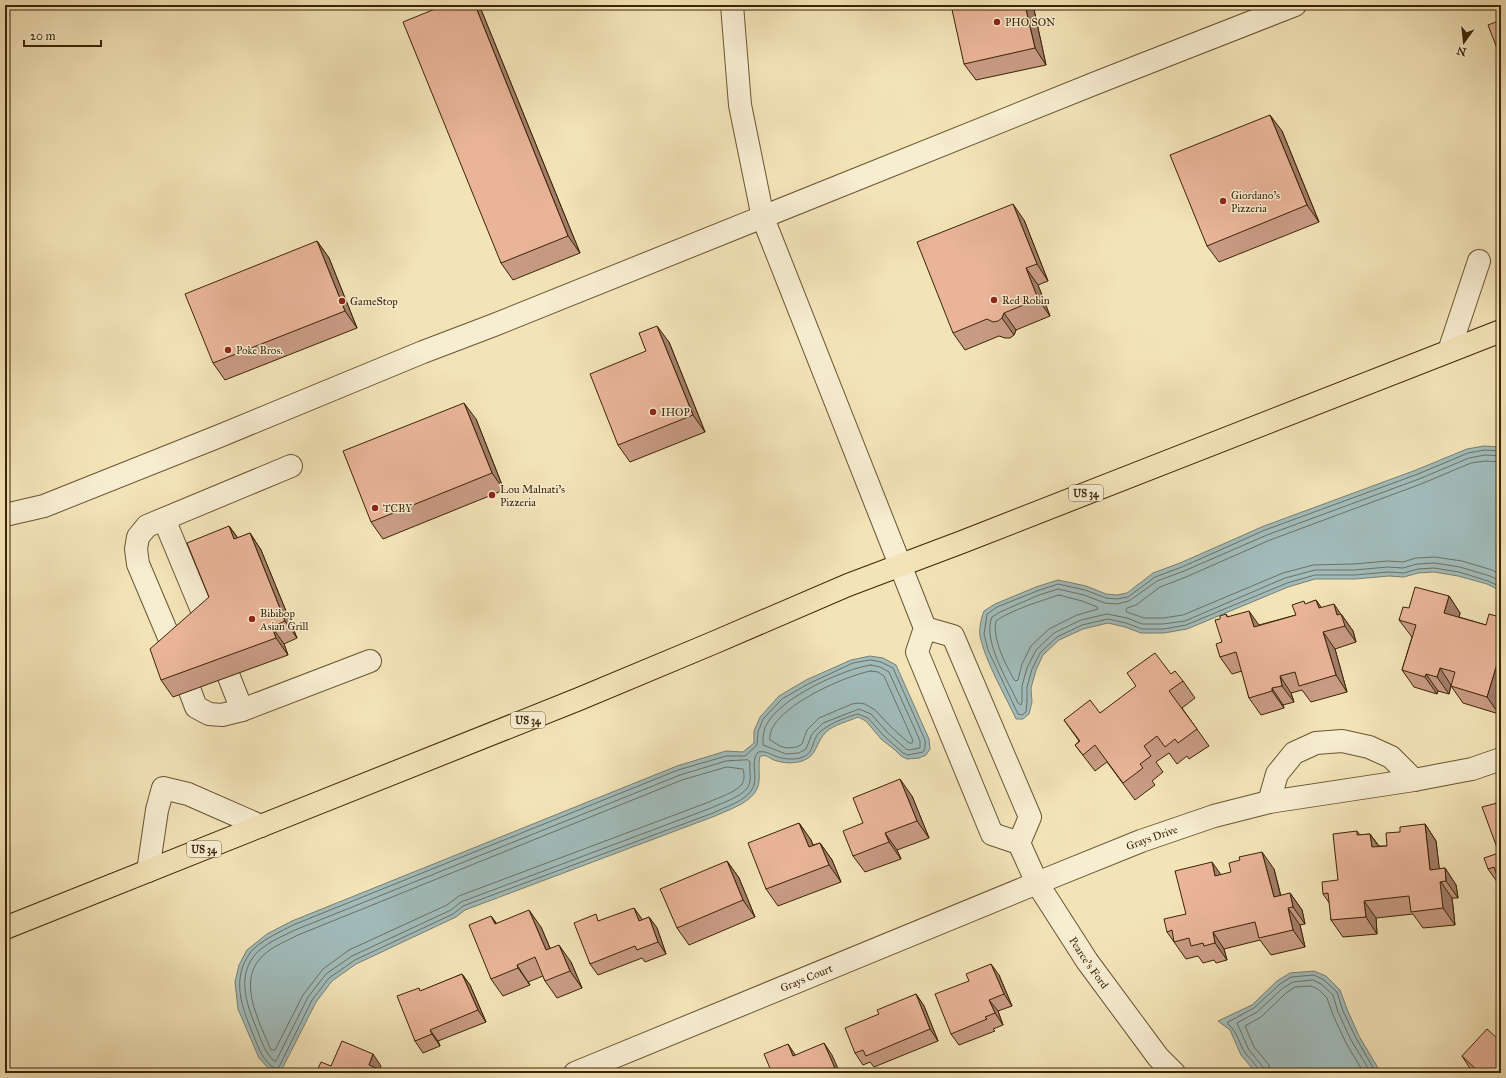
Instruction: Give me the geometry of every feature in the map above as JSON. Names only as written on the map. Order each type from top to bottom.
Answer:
[{"type":"main road","name":"US 34","points":[[5,928],[579,699],[848,585],[1501,331]]},
{"type":"street","points":[[732,5],[740,105],[763,218],[925,628],[917,652],[992,834],[1019,843],[1030,817],[953,636],[925,628]]},
{"type":"street","points":[[5,515],[51,503],[218,437],[423,352],[763,218],[1114,76],[1295,5]]},
{"type":"street","points":[[1449,351],[1479,261]]},
{"type":"street","points":[[176,654],[138,564],[136,549],[138,537],[147,526],[291,466]]},
{"type":"street","points":[[164,519],[208,625]]},
{"type":"street","points":[[190,691],[196,707],[209,714],[222,715],[242,710],[370,660]]},
{"type":"street","points":[[229,677],[242,710]]},
{"type":"street","points":[[1270,802],[1277,774],[1294,753],[1316,743],[1342,741],[1369,747],[1391,757],[1414,780]]},
{"type":"street","name":"Grays Drive","points":[[1037,883],[1142,841],[1214,816],[1270,802],[1414,780],[1472,769],[1501,759]]},
{"type":"street","points":[[148,871],[157,810],[163,788],[188,794],[261,826]]},
{"type":"street","name":"Pearce's Ford","points":[[1019,843],[1037,883],[1087,961],[1158,1057],[1174,1073]]},
{"type":"street","name":"Grays Court","points":[[575,1073],[1037,883]]},
{"type":"water","points":[[1484,446],[1501,447],[1501,591],[1487,584],[1458,576],[1434,572],[1418,573],[1404,577],[1389,576],[1355,579],[1315,579],[1288,587],[1187,629],[1164,633],[1141,633],[1108,623],[1083,629],[1059,640],[1043,655],[1036,670],[1031,688],[1032,702],[1029,714],[1023,719],[1016,719],[986,656],[980,636],[980,624],[984,611],[995,604],[1036,587],[1058,580],[1086,586],[1106,594],[1117,595],[1127,593],[1153,573],[1180,563],[1264,526],[1416,470],[1467,449]]},
{"type":"water","points":[[870,656],[883,658],[896,665],[929,739],[930,749],[926,755],[919,758],[907,759],[901,756],[881,739],[866,721],[858,717],[827,731],[823,735],[811,756],[802,761],[795,763],[784,762],[774,760],[766,756],[760,756],[757,788],[749,799],[715,816],[465,910],[456,917],[356,964],[332,981],[316,1002],[282,1069],[278,1073],[270,1070],[259,1058],[238,1009],[235,982],[239,965],[247,950],[267,934],[292,921],[677,766],[726,751],[743,752],[754,743],[754,731],[760,717],[779,696],[806,680],[851,660]]},
{"type":"water","points":[[1314,971],[1326,976],[1340,990],[1359,1036],[1381,1073],[1256,1073],[1241,1055],[1230,1030],[1218,1021],[1252,1005],[1277,981],[1290,973]]},
{"type":"building","points":[[445,5],[475,5],[568,236],[501,263],[403,22]]},
{"type":"building","points":[[951,5],[1025,5],[1035,48],[964,64]]},
{"type":"building","points":[[1501,20],[1501,59],[1488,25]]},
{"type":"building","points":[[1270,115],[1307,205],[1207,246],[1170,155]]},
{"type":"building","name":"Red Robin","points":[[1013,204],[1037,264],[1026,268],[1038,299],[1004,313],[1002,318],[998,321],[993,322],[987,319],[953,333],[917,242]]},
{"type":"building","points":[[317,241],[345,311],[213,363],[185,294]]},
{"type":"building","name":"IHOP","points":[[657,326],[693,415],[618,445],[590,374],[646,351],[639,333]]},
{"type":"building","points":[[464,403],[492,473],[371,522],[343,451]]},
{"type":"building","name":"Bibibop Asian Grill","points":[[229,526],[234,539],[250,533],[285,621],[272,627],[276,638],[161,680],[150,649],[209,597],[187,543]]},
{"type":"building","points":[[1415,587],[1449,596],[1444,613],[1486,625],[1489,614],[1500,617],[1501,654],[1487,697],[1451,686],[1455,672],[1440,668],[1437,677],[1426,674],[1425,677],[1402,670],[1416,625],[1399,620],[1403,607],[1409,608]]},
{"type":"building","points":[[1316,600],[1319,608],[1334,604],[1337,615],[1341,614],[1345,626],[1323,632],[1336,675],[1299,686],[1295,672],[1280,676],[1282,686],[1272,688],[1272,691],[1249,698],[1236,652],[1220,657],[1216,644],[1222,642],[1215,620],[1220,619],[1220,616],[1226,614],[1227,617],[1249,611],[1254,627],[1296,615],[1292,605],[1304,601],[1305,604]]},
{"type":"building","points":[[1155,653],[1171,674],[1175,671],[1183,681],[1169,691],[1197,729],[1178,743],[1175,739],[1165,747],[1157,736],[1144,746],[1151,756],[1140,764],[1143,768],[1123,783],[1095,745],[1083,755],[1075,745],[1080,741],[1064,720],[1090,700],[1100,713],[1136,686],[1127,673]]},
{"type":"building","points":[[900,779],[917,821],[885,833],[889,842],[853,856],[843,831],[863,823],[853,798]]},
{"type":"building","points":[[1501,802],[1501,887],[1494,867],[1488,869],[1484,858],[1499,853],[1482,807]]},
{"type":"building","points":[[799,823],[809,847],[820,843],[829,865],[766,889],[748,843]]},
{"type":"building","points":[[1425,824],[1430,870],[1445,868],[1446,881],[1440,882],[1443,908],[1411,912],[1409,896],[1364,901],[1366,917],[1331,920],[1328,893],[1323,894],[1322,882],[1338,880],[1333,834],[1357,831],[1357,835],[1370,834],[1372,847],[1387,846],[1386,833],[1400,832],[1400,827]]},
{"type":"building","points":[[1262,852],[1274,897],[1290,893],[1293,907],[1288,908],[1293,930],[1259,938],[1255,922],[1213,932],[1215,943],[1204,946],[1203,943],[1191,946],[1189,938],[1174,942],[1172,930],[1167,932],[1164,919],[1186,914],[1175,871],[1212,862],[1215,876],[1231,872],[1229,863],[1240,860],[1239,857]]},
{"type":"building","points":[[727,861],[743,900],[677,928],[660,889]]},
{"type":"building","points":[[634,908],[639,921],[649,917],[658,942],[637,950],[635,946],[590,964],[574,923],[596,914],[598,921]]},
{"type":"building","points":[[529,910],[546,950],[559,945],[570,971],[545,981],[535,957],[517,965],[518,968],[491,979],[469,925],[491,916],[495,924]]},
{"type":"building","points":[[991,964],[1004,994],[989,1000],[995,1013],[985,1017],[987,1019],[951,1034],[935,994],[969,981],[966,974]]},
{"type":"building","points":[[462,974],[478,1010],[430,1030],[432,1034],[415,1041],[397,996],[419,988],[420,991]]},
{"type":"building","points":[[916,994],[930,1029],[866,1056],[863,1050],[855,1053],[845,1028],[879,1014],[877,1010]]},
{"type":"building","points":[[1487,1029],[1499,1040],[1501,1039],[1501,1073],[1478,1073],[1479,1072],[1462,1056]]},
{"type":"building","points":[[342,1041],[373,1054],[369,1065],[378,1069],[376,1073],[316,1073],[321,1062],[331,1066]]},
{"type":"building","points":[[824,1043],[837,1073],[772,1073],[764,1054],[788,1044],[793,1056]]},
{"type":"building","points":[[734,1070],[736,1073],[727,1073]]},
{"type":"place","name":"PHO SON","points":[[997,22]]},
{"type":"place","name":"Giordano's Pizzeria","points":[[1223,201]]},
{"type":"place","name":"Red Robin","points":[[994,300]]},
{"type":"place","name":"GameStop","points":[[342,301]]},
{"type":"place","name":"Poke Bros.","points":[[228,350]]},
{"type":"place","name":"IHOP","points":[[653,412]]},
{"type":"place","name":"Lou Malnati's Pizzeria","points":[[492,495]]},
{"type":"place","name":"TCBY","points":[[375,508]]},
{"type":"place","name":"Bibibop Asian Grill","points":[[252,619]]}]
